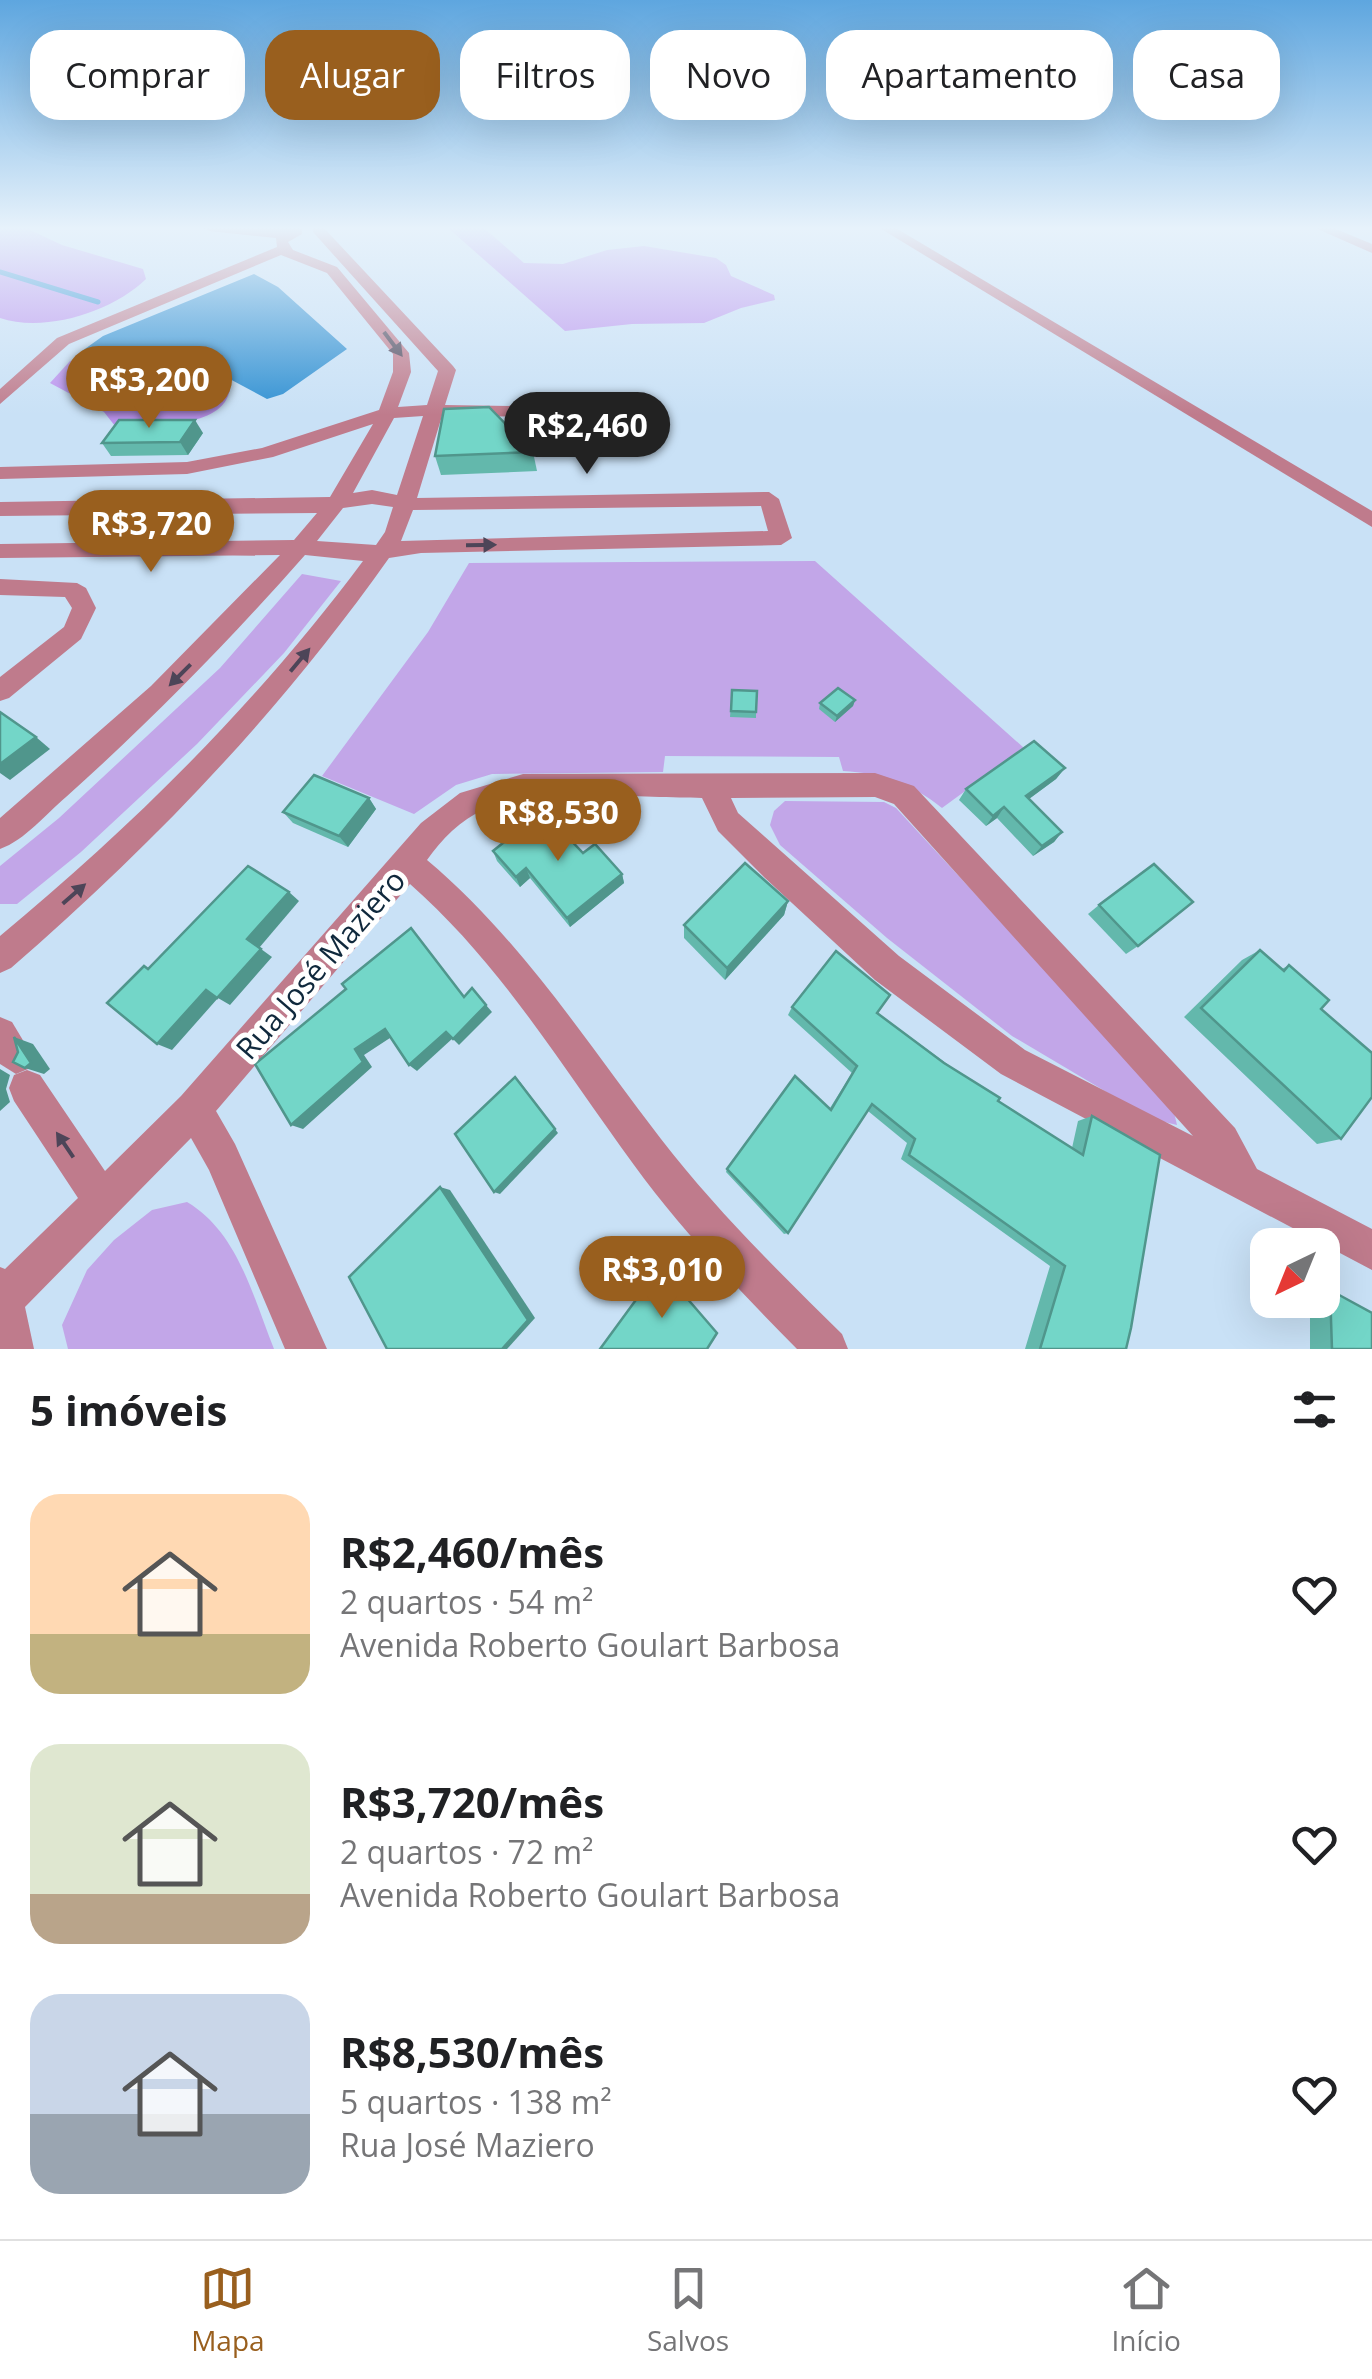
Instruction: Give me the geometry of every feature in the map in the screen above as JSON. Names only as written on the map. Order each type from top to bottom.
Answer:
[{"type":"street","points":[[0,399],[63,342],[179,290]]},
{"type":"street","points":[[0,836],[150,704],[342,501],[387,413],[404,368],[401,353],[349,290]]},
{"type":"street","points":[[0,956],[94,876],[175,797],[280,684],[384,552],[404,504],[447,370],[375,290]]},
{"type":"street","points":[[990,290],[1372,520]]},
{"type":"street","points":[[0,473],[160,472],[214,464],[291,446],[387,413],[591,412]]},
{"type":"street","points":[[0,509],[317,506],[372,497],[404,504],[770,499],[781,538],[421,546],[340,554],[301,547],[0,552]]},
{"type":"street","points":[[0,587],[58,586],[78,594],[84,608],[73,632],[0,691]]},
{"type":"street","points":[[710,784],[728,822],[886,968],[1013,1062],[1372,1250]]},
{"type":"street","name":"Rua José Maziero","points":[[2,1296],[103,1202],[194,1109],[408,863],[430,830],[452,810],[489,792],[523,786],[875,785],[904,795],[1222,1141],[1244,1184]]},
{"type":"street","points":[[408,863],[458,906],[494,945],[651,1157],[750,1273],[827,1349]]},
{"type":"street","points":[[14,1060],[103,1202]]},
{"type":"street","points":[[194,1109],[222,1158],[306,1349]]},
{"type":"street","points":[[2,1296],[12,1349]]},
{"type":"shaded area","points":[[0,290],[133,290],[97,310],[57,321],[18,322],[0,318]]},
{"type":"shaded area","points":[[518,290],[763,290],[774,295],[775,300],[704,323],[632,324],[565,331]]},
{"type":"shaded area","points":[[112,355],[177,363],[230,388],[225,402],[200,418],[115,426],[104,412],[50,383],[70,361]]},
{"type":"shaded area","points":[[815,561],[1024,748],[942,808],[895,781],[843,771],[839,757],[665,756],[663,772],[492,774],[456,785],[414,814],[322,776],[428,632],[469,563]]},
{"type":"shaded area","points":[[302,574],[341,581],[284,653],[197,744],[81,852],[17,904],[0,904],[0,866],[59,818],[220,668]]},
{"type":"shaded area","points":[[785,801],[884,802],[896,808],[1173,1108],[1177,1125],[1152,1119],[1012,1036],[887,938],[780,845],[770,825],[774,811]]},
{"type":"shaded area","points":[[187,1202],[205,1215],[231,1248],[274,1349],[68,1349],[62,1325],[87,1270],[114,1240],[152,1210]]},
{"type":"water","points":[[215,290],[281,290],[347,349],[283,394],[267,399],[226,377],[149,350],[82,351],[103,336]]},
{"type":"building","points":[[489,407],[533,452],[435,456],[444,409]]},
{"type":"building","points":[[119,420],[195,420],[180,442],[102,443]]},
{"type":"building","points":[[838,688],[855,700],[837,716],[820,703]]},
{"type":"building","points":[[732,690],[757,691],[756,712],[731,711]]},
{"type":"building","points":[[0,712],[36,737],[0,764]]},
{"type":"building","points":[[1034,741],[1065,768],[1026,796],[1062,832],[1042,846],[1004,807],[993,816],[966,789]]},
{"type":"building","points":[[314,775],[369,798],[339,836],[283,812]]},
{"type":"building","points":[[543,811],[583,853],[595,844],[622,874],[567,918],[526,868],[516,877],[493,851]]},
{"type":"building","points":[[745,863],[788,901],[727,968],[684,925]]},
{"type":"building","points":[[1154,864],[1193,902],[1138,946],[1099,905]]},
{"type":"building","points":[[248,866],[289,892],[247,939],[261,949],[217,998],[206,990],[157,1044],[107,1003],[144,966],[148,969]]},
{"type":"building","points":[[411,928],[464,997],[472,988],[486,1005],[453,1039],[446,1032],[409,1065],[385,1029],[355,1049],[363,1062],[291,1125],[255,1064],[346,989],[342,984]]},
{"type":"building","points":[[1260,950],[1284,971],[1289,965],[1329,1000],[1321,1009],[1372,1053],[1372,1097],[1341,1139],[1201,1008]]},
{"type":"building","points":[[836,951],[890,995],[877,1013],[944,1063],[1000,1098],[998,1101],[1083,1155],[1092,1116],[1160,1155],[1126,1349],[1040,1349],[1065,1266],[909,1155],[915,1139],[872,1104],[788,1233],[727,1169],[795,1076],[831,1110],[857,1066],[792,1007]]},
{"type":"building","points":[[14,1037],[31,1063],[25,1068],[13,1062],[18,1052]]},
{"type":"building","points":[[515,1077],[555,1129],[494,1192],[455,1134]]},
{"type":"building","points":[[440,1187],[528,1320],[502,1349],[387,1349],[349,1277]]},
{"type":"building","points":[[660,1267],[717,1333],[707,1349],[600,1349]]},
{"type":"building","points":[[1340,1295],[1372,1313],[1372,1349],[1332,1349],[1331,1318],[1340,1318]]},
{"type":"waterway","points":[[59,290],[98,302]]}]
